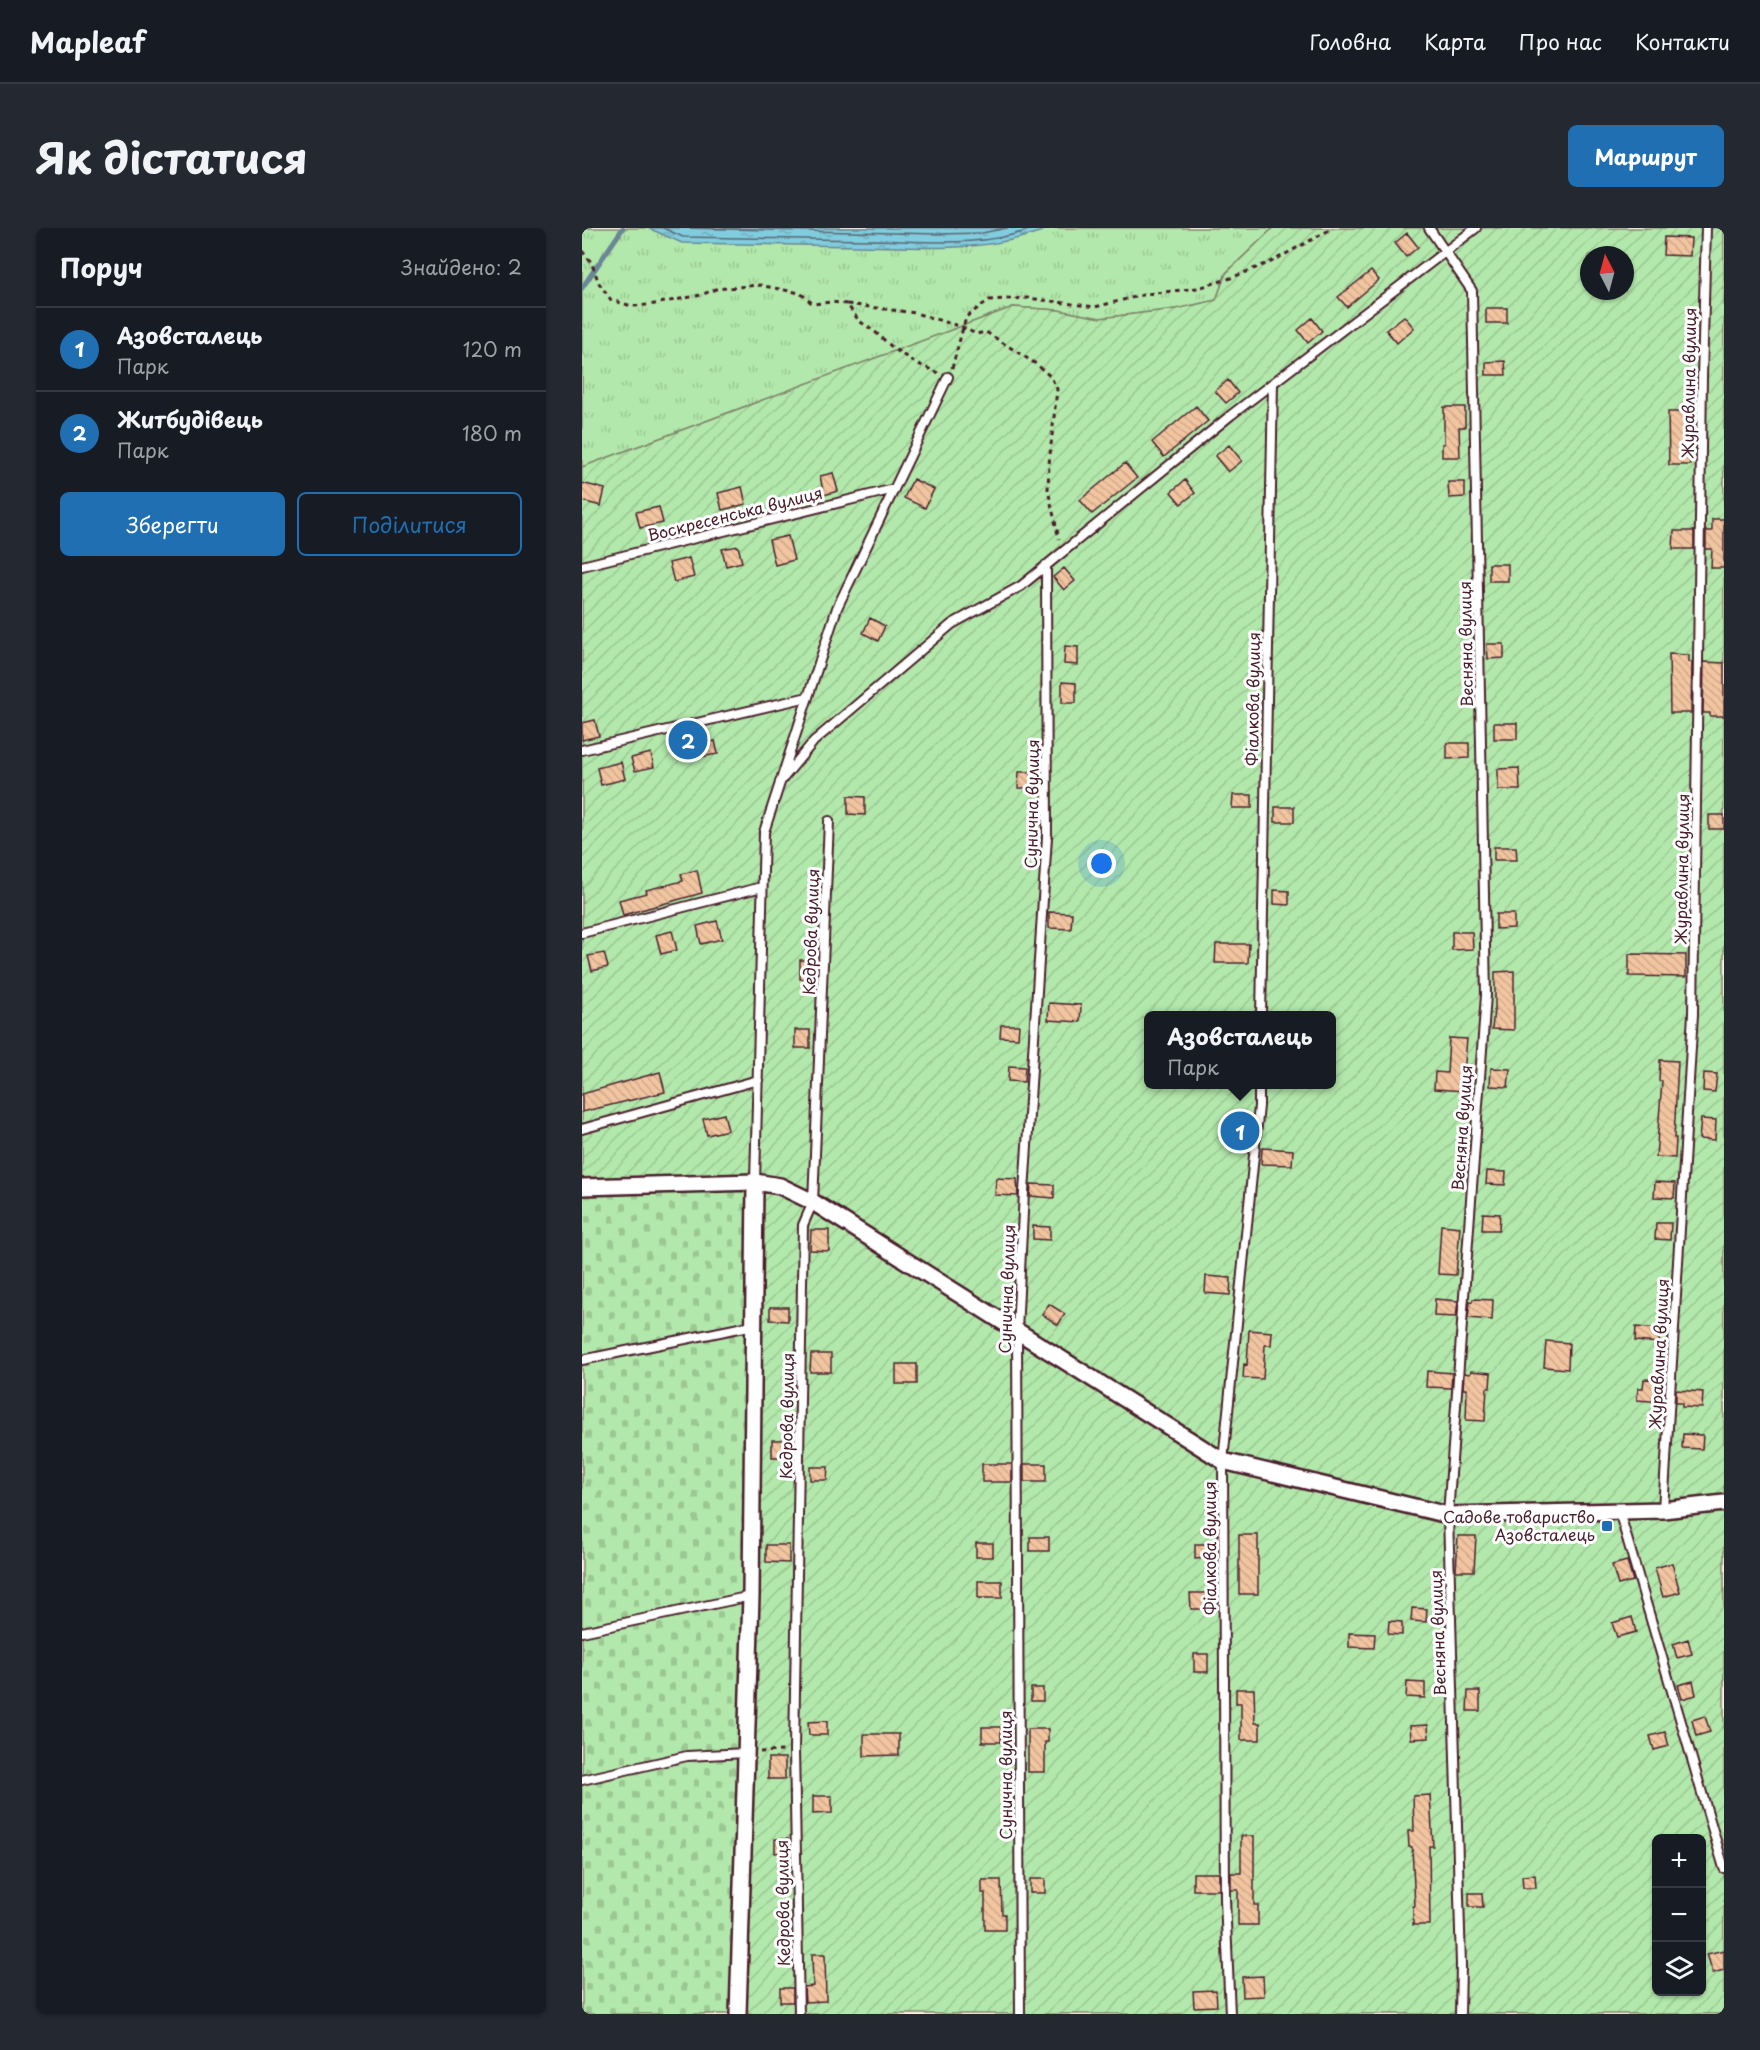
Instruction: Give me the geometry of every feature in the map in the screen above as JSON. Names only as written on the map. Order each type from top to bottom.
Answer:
[{"type":"street","points":[[582,1187],[755,1182],[780,1186],[813,1202],[1223,1461],[1448,1515],[1663,1510],[1724,1503]]},
{"type":"street","points":[[738,2014],[751,1596],[755,1182]]},
{"type":"lane","name":"Весняна вулиця","points":[[1429,228],[1472,291],[1486,995],[1448,1515],[1461,1965],[1460,2014]]},
{"type":"lane","points":[[780,782],[814,741],[952,624],[1021,586],[1230,415],[1476,228]]},
{"type":"lane","name":"Журавлина вулиця","points":[[1663,1510],[1693,1014],[1706,228]]},
{"type":"lane","points":[[755,1182],[764,832],[837,608],[948,378]]},
{"type":"lane","name":"Фіалкова вулиця","points":[[1261,1011],[1273,382]]},
{"type":"lane","name":"Воскресенська вулиця","points":[[582,566],[894,489]]},
{"type":"lane","name":"Сунична вулиця","points":[[1020,2014],[1017,1331],[1047,837],[1046,565]]},
{"type":"lane","points":[[582,750],[808,697]]},
{"type":"lane","name":"Кедрова вулиця","points":[[799,2014],[794,1750],[803,1225],[813,1202],[829,821]]},
{"type":"lane","points":[[582,933],[762,886]]},
{"type":"lane","points":[[582,1129],[758,1080]]},
{"type":"lane","name":"Фіалкова вулиця","points":[[1230,2014],[1225,1899],[1223,1461],[1259,1089]]},
{"type":"lane","points":[[582,1360],[754,1324]]},
{"type":"lane","points":[[1619,1511],[1724,1868]]},
{"type":"lane","points":[[582,1632],[751,1596]]},
{"type":"lane","points":[[582,1780],[687,1756],[746,1753]]},
{"type":"path","points":[[847,304],[859,321],[893,348],[912,361],[948,378],[956,360],[966,317],[989,300],[1028,298],[1095,307],[1147,294],[1198,288],[1271,262],[1333,228]]},
{"type":"path","points":[[582,251],[591,262],[599,283],[611,300],[632,306],[701,295],[716,289],[759,285],[800,293],[813,304],[831,302],[915,313],[962,327],[976,334],[986,332],[1036,364],[1051,377],[1057,389],[1048,490],[1061,553]]},
{"type":"path","points":[[746,1753],[794,1750]]},
{"type":"green space","points":[[582,228],[1273,228],[1226,273],[1216,300],[1176,309],[1100,318],[1058,310],[1013,307],[582,467]]},
{"type":"green space","points":[[1273,228],[1724,228],[1724,2014],[738,2014],[755,1182],[582,1187],[582,467],[1013,307],[1058,310],[1100,318],[1176,309],[1216,300],[1226,273]]},
{"type":"green space","points":[[755,1182],[738,2014],[582,2014],[582,1187]]},
{"type":"water","points":[[648,228],[1050,228],[1002,242],[930,248],[682,243]]},
{"type":"building","points":[[1407,233],[1418,247],[1406,257],[1395,243]]},
{"type":"building","points":[[1664,237],[1691,238],[1690,256],[1663,255]]},
{"type":"building","points":[[1371,271],[1379,280],[1347,307],[1338,297]]},
{"type":"building","points":[[1486,308],[1507,308],[1507,323],[1486,323]]},
{"type":"building","points":[[1404,316],[1414,328],[1397,343],[1386,330]]},
{"type":"building","points":[[1312,318],[1322,331],[1308,343],[1298,330]]},
{"type":"building","points":[[1505,361],[1506,375],[1486,375],[1486,362]]},
{"type":"building","points":[[1228,380],[1238,393],[1226,403],[1215,391]]},
{"type":"building","points":[[1196,406],[1208,421],[1164,457],[1152,442]]},
{"type":"building","points":[[1444,407],[1465,407],[1465,427],[1459,427],[1460,457],[1442,457]]},
{"type":"building","points":[[1668,412],[1689,412],[1690,465],[1669,465]]},
{"type":"building","points":[[1229,445],[1242,461],[1228,472],[1215,456]]},
{"type":"building","points":[[1125,463],[1137,478],[1092,514],[1080,500]]},
{"type":"building","points":[[833,473],[838,491],[824,495],[820,476]]},
{"type":"building","points":[[913,479],[934,489],[925,508],[904,498]]},
{"type":"building","points":[[1185,480],[1195,493],[1181,504],[1171,492]]},
{"type":"building","points":[[1448,482],[1465,482],[1465,497],[1449,498]]},
{"type":"building","points":[[582,483],[605,489],[601,506],[582,501]]},
{"type":"building","points":[[742,487],[746,504],[722,510],[718,493]]},
{"type":"building","points":[[659,507],[663,523],[640,528],[636,512]]},
{"type":"building","points":[[1712,519],[1724,519],[1724,568],[1711,568],[1712,549],[1706,549],[1706,531],[1712,531]]},
{"type":"building","points":[[1674,531],[1694,531],[1694,549],[1673,549]]},
{"type":"building","points":[[788,536],[794,560],[775,565],[769,540]]},
{"type":"building","points":[[738,546],[742,562],[726,566],[722,549]]},
{"type":"building","points":[[689,558],[694,577],[674,582],[669,563]]},
{"type":"building","points":[[1489,564],[1508,564],[1508,581],[1489,581]]},
{"type":"building","points":[[1064,568],[1075,581],[1064,590],[1053,577]]},
{"type":"building","points":[[870,618],[885,626],[878,641],[863,633]]},
{"type":"building","points":[[1487,644],[1504,644],[1504,658],[1488,659]]},
{"type":"building","points":[[1065,646],[1078,647],[1078,665],[1064,664]]},
{"type":"building","points":[[1669,654],[1689,655],[1689,662],[1692,662],[1691,713],[1670,713]]},
{"type":"building","points":[[1704,662],[1724,663],[1724,716],[1710,716],[1710,713],[1703,713]]},
{"type":"building","points":[[1062,682],[1076,683],[1076,703],[1062,703]]},
{"type":"building","points":[[595,720],[599,736],[582,740],[582,723]]},
{"type":"building","points":[[1494,723],[1517,723],[1517,739],[1494,739]]},
{"type":"building","points":[[715,741],[718,754],[701,757],[698,745]]},
{"type":"building","points":[[1447,743],[1469,743],[1469,758],[1447,759]]},
{"type":"building","points":[[651,753],[654,767],[635,771],[631,758]]},
{"type":"building","points":[[621,762],[625,779],[601,785],[597,768]]},
{"type":"building","points":[[1519,768],[1520,790],[1498,790],[1498,769]]},
{"type":"building","points":[[1019,772],[1039,772],[1039,788],[1018,788]]},
{"type":"building","points":[[1233,795],[1252,795],[1252,808],[1232,808]]},
{"type":"building","points":[[848,796],[865,797],[865,815],[848,814]]},
{"type":"building","points":[[1275,807],[1294,807],[1294,822],[1275,822]]},
{"type":"building","points":[[1709,815],[1724,815],[1724,829],[1709,829]]},
{"type":"building","points":[[1494,847],[1516,847],[1517,860],[1494,860]]},
{"type":"building","points":[[697,870],[702,893],[623,915],[619,900],[647,893],[646,890],[683,881],[681,874]]},
{"type":"building","points":[[1274,890],[1289,891],[1289,905],[1274,904]]},
{"type":"building","points":[[1049,912],[1072,913],[1071,929],[1049,928]]},
{"type":"building","points":[[1496,914],[1514,914],[1514,928],[1496,929]]},
{"type":"building","points":[[717,921],[722,939],[701,944],[697,926]]},
{"type":"building","points":[[672,931],[677,950],[661,954],[656,935]]},
{"type":"building","points":[[1452,932],[1472,932],[1473,949],[1452,950]]},
{"type":"building","points":[[1216,944],[1249,944],[1248,963],[1215,963]]},
{"type":"building","points":[[604,953],[608,967],[592,971],[588,956]]},
{"type":"building","points":[[1629,954],[1686,955],[1686,977],[1629,976]]},
{"type":"building","points":[[800,960],[816,960],[816,979],[800,979]]},
{"type":"building","points":[[1514,971],[1514,1030],[1492,1029],[1495,1009],[1495,972]]},
{"type":"building","points":[[1049,1003],[1081,1005],[1080,1022],[1048,1020]]},
{"type":"building","points":[[1001,1025],[1019,1025],[1018,1038],[1000,1037]]},
{"type":"building","points":[[795,1030],[810,1030],[810,1048],[795,1048]]},
{"type":"building","points":[[1449,1038],[1467,1039],[1464,1074],[1467,1074],[1466,1091],[1434,1089],[1435,1072],[1447,1073]]},
{"type":"building","points":[[1660,1060],[1678,1061],[1675,1158],[1656,1157],[1662,1081],[1659,1081]]},
{"type":"building","points":[[1009,1066],[1025,1067],[1024,1082],[1008,1081]]},
{"type":"building","points":[[1491,1068],[1510,1069],[1508,1087],[1490,1086]]},
{"type":"building","points":[[660,1072],[665,1092],[582,1112],[582,1094]]},
{"type":"building","points":[[1704,1073],[1717,1074],[1715,1092],[1703,1091]]},
{"type":"building","points":[[724,1114],[728,1130],[707,1135],[703,1119]]},
{"type":"building","points":[[1701,1119],[1716,1120],[1715,1140],[1699,1139]]},
{"type":"building","points":[[1262,1148],[1293,1150],[1292,1165],[1261,1164]]},
{"type":"building","points":[[1487,1171],[1506,1172],[1505,1185],[1486,1184]]},
{"type":"building","points":[[996,1178],[1017,1179],[1018,1196],[995,1195]]},
{"type":"building","points":[[1655,1182],[1675,1183],[1674,1198],[1654,1197]]},
{"type":"building","points":[[1031,1184],[1054,1185],[1054,1198],[1030,1196]]},
{"type":"building","points":[[1483,1213],[1500,1214],[1499,1230],[1482,1230]]},
{"type":"building","points":[[1656,1223],[1671,1223],[1670,1240],[1655,1239]]},
{"type":"building","points":[[1441,1225],[1460,1227],[1456,1275],[1438,1274]]},
{"type":"building","points":[[1033,1226],[1050,1227],[1050,1240],[1033,1239]]},
{"type":"building","points":[[811,1230],[829,1230],[829,1251],[810,1250]]},
{"type":"building","points":[[1206,1276],[1231,1278],[1230,1295],[1205,1293]]},
{"type":"building","points":[[1435,1299],[1458,1301],[1456,1317],[1434,1316]]},
{"type":"building","points":[[1473,1299],[1493,1300],[1492,1320],[1468,1318],[1470,1301],[1472,1302]]},
{"type":"building","points":[[1049,1304],[1065,1314],[1058,1325],[1042,1314]]},
{"type":"building","points":[[770,1307],[788,1307],[788,1321],[770,1320]]},
{"type":"building","points":[[1636,1327],[1660,1329],[1659,1343],[1635,1341]]},
{"type":"building","points":[[1249,1330],[1272,1332],[1271,1345],[1265,1345],[1263,1379],[1243,1378],[1244,1364],[1247,1365]]},
{"type":"building","points":[[1546,1341],[1569,1343],[1568,1369],[1544,1367]]},
{"type":"building","points":[[811,1354],[831,1354],[831,1372],[810,1372]]},
{"type":"building","points":[[896,1364],[917,1364],[917,1384],[896,1384]]},
{"type":"building","points":[[1427,1371],[1452,1373],[1451,1388],[1426,1387]]},
{"type":"building","points":[[1471,1371],[1491,1373],[1490,1388],[1487,1388],[1485,1421],[1466,1420],[1467,1389],[1463,1389],[1464,1373],[1470,1374]]},
{"type":"building","points":[[1644,1379],[1663,1380],[1664,1402],[1637,1400],[1638,1388],[1643,1388]]},
{"type":"building","points":[[1676,1390],[1703,1392],[1702,1408],[1682,1407],[1682,1403],[1676,1403]]},
{"type":"building","points":[[1683,1434],[1703,1435],[1702,1449],[1682,1448]]},
{"type":"building","points":[[772,1440],[789,1440],[789,1457],[772,1457]]},
{"type":"building","points":[[982,1464],[1012,1464],[1012,1482],[982,1482]]},
{"type":"building","points":[[1024,1464],[1046,1464],[1046,1482],[1024,1482]]},
{"type":"building","points":[[810,1467],[828,1467],[827,1480],[810,1480]]},
{"type":"building","points":[[1239,1535],[1258,1535],[1258,1594],[1239,1594]]},
{"type":"building","points":[[1458,1536],[1476,1536],[1474,1571],[1456,1571]]},
{"type":"building","points":[[1030,1537],[1049,1537],[1049,1551],[1030,1551]]},
{"type":"building","points":[[976,1543],[993,1543],[993,1557],[976,1557]]},
{"type":"building","points":[[1195,1544],[1208,1544],[1208,1558],[1195,1559]]},
{"type":"building","points":[[766,1545],[789,1545],[789,1563],[766,1562]]},
{"type":"building","points":[[1627,1561],[1633,1581],[1618,1585],[1612,1565]]},
{"type":"building","points":[[1672,1563],[1680,1592],[1663,1597],[1655,1568]]},
{"type":"building","points":[[978,1581],[1002,1581],[1002,1598],[978,1598]]},
{"type":"building","points":[[1190,1593],[1207,1593],[1207,1609],[1191,1609]]},
{"type":"building","points":[[1412,1608],[1427,1609],[1426,1622],[1411,1621]]},
{"type":"building","points":[[1632,1617],[1636,1632],[1617,1637],[1612,1623]]},
{"type":"building","points":[[1389,1621],[1402,1622],[1402,1635],[1388,1634]]},
{"type":"building","points":[[1349,1633],[1375,1634],[1374,1648],[1349,1647]]},
{"type":"building","points":[[1688,1639],[1692,1654],[1677,1658],[1673,1644]]},
{"type":"building","points":[[1194,1654],[1208,1654],[1208,1672],[1194,1672]]},
{"type":"building","points":[[1693,1681],[1696,1695],[1682,1699],[1678,1685]]},
{"type":"building","points":[[1407,1682],[1425,1683],[1425,1698],[1406,1697]]},
{"type":"building","points":[[1031,1688],[1043,1688],[1043,1701],[1031,1701]]},
{"type":"building","points":[[1236,1689],[1254,1689],[1255,1723],[1260,1723],[1260,1740],[1241,1740],[1241,1703],[1236,1703]]},
{"type":"building","points":[[1468,1691],[1480,1691],[1480,1711],[1467,1711]]},
{"type":"building","points":[[1705,1716],[1710,1732],[1696,1736],[1692,1720]]},
{"type":"building","points":[[827,1721],[827,1735],[809,1735],[808,1722]]},
{"type":"building","points":[[1428,1725],[1429,1738],[1411,1739],[1410,1726]]},
{"type":"building","points":[[982,1727],[1001,1727],[1001,1742],[982,1742]]},
{"type":"building","points":[[1028,1729],[1048,1729],[1048,1742],[1045,1742],[1045,1772],[1028,1772]]},
{"type":"building","points":[[1665,1732],[1669,1746],[1654,1750],[1650,1736]]},
{"type":"building","points":[[864,1734],[899,1734],[899,1755],[864,1756]]},
{"type":"building","points":[[768,1758],[785,1758],[785,1779],[768,1779]]},
{"type":"building","points":[[1430,1795],[1433,1846],[1429,1846],[1430,1925],[1413,1925],[1413,1906],[1415,1906],[1412,1847],[1409,1847],[1408,1831],[1414,1831],[1413,1796]]},
{"type":"building","points":[[813,1796],[832,1796],[832,1813],[813,1814]]},
{"type":"building","points":[[1241,1836],[1254,1836],[1254,1905],[1258,1905],[1258,1925],[1238,1925],[1238,1890],[1231,1890],[1231,1873],[1241,1873]]},
{"type":"building","points":[[775,1839],[788,1839],[788,1852],[775,1853]]},
{"type":"building","points":[[1193,1873],[1219,1873],[1219,1890],[1193,1890]]},
{"type":"building","points":[[1535,1875],[1536,1888],[1523,1888],[1522,1876]]},
{"type":"building","points":[[1030,1879],[1045,1879],[1045,1893],[1030,1893]]},
{"type":"building","points":[[982,1880],[1001,1880],[1005,1930],[985,1930],[985,1893],[982,1893]]},
{"type":"building","points":[[1469,1893],[1482,1893],[1483,1907],[1469,1907]]},
{"type":"building","points":[[1724,1950],[1724,1970],[1713,1973],[1707,1954]]},
{"type":"building","points":[[812,1954],[825,1954],[826,2001],[805,2002],[804,1987],[813,1986]]},
{"type":"building","points":[[1263,1976],[1264,1996],[1243,1997],[1242,1977]]},
{"type":"building","points":[[780,1988],[793,1988],[793,2002],[780,2002]]},
{"type":"building","points":[[1216,1990],[1217,2006],[1194,2007],[1193,1991]]},
{"type":"waterway","points":[[582,288],[623,228]]},
{"type":"place","name":"Житбудівець","points":[[688,740]]},
{"type":"place","name":"Азовсталець","points":[[1240,1131]]},
{"type":"place","name":"Садове товариство Азовсталець","points":[[1607,1526]]}]
